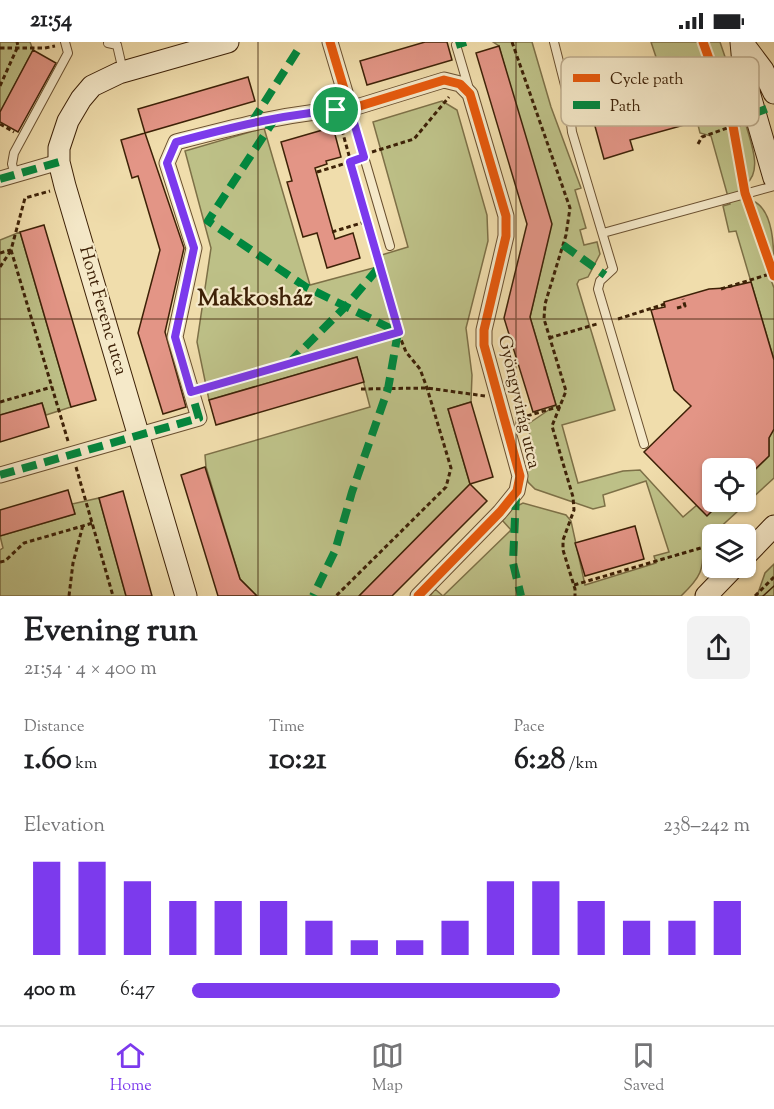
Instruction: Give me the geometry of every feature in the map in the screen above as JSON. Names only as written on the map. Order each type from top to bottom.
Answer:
[{"type":"street","points":[[7,177],[59,162],[59,148],[65,130],[81,99],[92,86],[124,72],[228,42]]},
{"type":"street","points":[[330,42],[343,109]]},
{"type":"street","points":[[741,42],[753,57]]},
{"type":"street","points":[[741,42],[742,57]]},
{"type":"street","points":[[759,65],[774,93]]},
{"type":"street","points":[[0,475],[199,418],[175,337],[194,248],[167,163],[176,142],[252,122],[343,109],[444,80],[465,89]]},
{"type":"street","name":"Gyöngyvirág utca","points":[[418,596],[500,512],[517,491],[520,476],[484,345],[484,330],[506,236],[506,216],[465,89]]},
{"type":"street","points":[[757,126],[774,178]]},
{"type":"street","name":"Hont Ferenc utca","points":[[59,162],[186,596]]},
{"type":"street","points":[[756,545],[774,526]]},
{"type":"street","points":[[706,596],[723,578]]},
{"type":"lane","points":[[554,42],[561,70]]},
{"type":"lane","points":[[7,177],[14,153],[68,53],[65,43]]},
{"type":"lane","points":[[108,43],[117,45],[124,72]]},
{"type":"lane","points":[[456,45],[465,89]]},
{"type":"lane","points":[[343,109],[364,156],[390,246]]},
{"type":"lane","points":[[571,126],[613,269],[600,281],[598,289],[644,444]]},
{"type":"lane","points":[[603,233],[774,186]]},
{"type":"path","points":[[512,42],[570,208],[566,235],[545,304],[544,320],[566,391],[552,426],[573,497],[574,510],[563,540],[563,550],[574,585],[575,596]]},
{"type":"path","points":[[0,48],[18,44],[45,48],[65,43]]},
{"type":"path","points":[[0,86],[18,44]]},
{"type":"path","points":[[317,172],[414,139],[465,89]]},
{"type":"path","points":[[336,596],[446,488],[451,468],[420,369],[406,352],[399,332],[350,162],[343,109]]},
{"type":"path","points":[[0,124],[23,137]]},
{"type":"path","points":[[698,144],[702,137],[733,126],[735,138]]},
{"type":"path","points":[[0,267],[11,250],[25,198],[65,186]]},
{"type":"path","points":[[332,232],[382,217]]},
{"type":"path","points":[[0,253],[11,250]]},
{"type":"path","points":[[11,250],[113,596]]},
{"type":"path","points":[[721,289],[773,274],[770,263]]},
{"type":"path","points":[[677,308],[685,306],[683,299]]},
{"type":"path","points":[[549,338],[665,304]]},
{"type":"path","points":[[191,392],[399,332]]},
{"type":"path","points":[[0,402],[52,387]]},
{"type":"path","points":[[361,389],[427,388],[499,398]]},
{"type":"path","points":[[506,422],[561,406]]},
{"type":"path","points":[[0,562],[5,561],[24,543],[93,523]]},
{"type":"path","points":[[69,596],[73,563],[83,525]]},
{"type":"path","points":[[574,585],[702,547]]},
{"type":"path","points":[[696,559],[702,553]]},
{"type":"path","points":[[747,596],[769,572],[774,571]]},
{"type":"path","points":[[755,596],[774,577]]},
{"type":"green space","points":[[0,42],[30,42],[33,50],[0,112]]},
{"type":"green space","points":[[493,42],[532,42],[551,107],[581,188],[575,190],[586,228],[580,230],[584,245],[597,242],[600,254],[588,277],[579,280],[577,284],[615,410],[562,425],[578,483],[623,471],[640,470],[683,517],[697,505],[707,515],[710,512],[737,512],[724,524],[702,524],[702,567],[693,584],[681,596],[443,596],[511,530],[502,520],[513,508],[523,503],[566,515],[571,521],[585,585],[656,563],[654,556],[669,552],[646,481],[603,495],[605,506],[593,509],[535,489],[528,482],[525,470],[535,467],[528,424],[556,405],[530,317],[550,230],[499,46]]},
{"type":"green space","points":[[651,42],[700,42],[705,57],[656,57]]},
{"type":"green space","points":[[708,42],[720,42],[725,57],[713,57]]},
{"type":"green space","points":[[442,101],[457,110],[487,215],[488,241],[466,328],[472,375],[471,402],[448,409],[470,484],[359,596],[257,596],[240,579],[206,467],[205,455],[370,407],[357,357],[209,400],[197,342],[211,248],[185,151],[264,128],[310,285],[377,267],[375,257],[408,247],[373,122]]},
{"type":"green space","points":[[698,126],[728,126],[748,217],[774,288],[774,360],[736,231],[729,232],[723,206],[730,204],[711,136],[700,133]]},
{"type":"green space","points":[[740,126],[746,126],[754,154],[754,171],[746,184],[737,129]]},
{"type":"green space","points":[[751,202],[760,206],[769,221],[773,241],[774,270]]},
{"type":"green space","points":[[20,232],[71,407],[46,415],[42,403],[0,415],[0,240]]},
{"type":"green space","points":[[774,429],[774,478],[756,494],[756,469],[769,456],[769,438]]},
{"type":"green space","points":[[99,498],[126,596],[0,596],[0,550],[3,548],[0,536],[75,514],[72,504]]},
{"type":"green space","points":[[774,564],[774,596],[757,596],[765,573]]},
{"type":"green space","points":[[435,589],[443,596],[430,596]]},
{"type":"building","points":[[425,42],[447,42],[452,60],[367,85],[360,61]]},
{"type":"building","points":[[499,46],[552,224],[530,317],[556,405],[533,412],[504,318],[527,224],[476,53]]},
{"type":"building","points":[[33,50],[56,63],[18,132],[0,122],[0,112]]},
{"type":"building","points":[[248,77],[255,101],[145,133],[138,109]]},
{"type":"building","points":[[595,126],[681,126],[630,140],[633,150],[604,159]]},
{"type":"building","points":[[333,127],[341,157],[326,161],[327,164],[315,168],[335,239],[353,233],[360,258],[327,268],[317,233],[303,237],[287,182],[292,181],[281,142]]},
{"type":"building","points":[[145,133],[184,248],[165,332],[186,407],[163,414],[138,333],[160,250],[138,176],[132,178],[121,140]]},
{"type":"building","points":[[44,225],[96,400],[71,407],[20,232]]},
{"type":"building","points":[[751,282],[774,360],[774,429],[769,438],[769,456],[756,468],[756,458],[702,458],[702,511],[644,452],[691,406],[674,390],[651,310],[665,307],[664,302],[709,289]]},
{"type":"building","points":[[357,357],[364,382],[216,425],[209,400]]},
{"type":"building","points":[[471,402],[493,477],[470,484],[448,409]]},
{"type":"building","points":[[42,403],[49,427],[0,442],[0,415]]},
{"type":"building","points":[[205,467],[240,579],[257,596],[218,596],[181,475]]},
{"type":"building","points":[[470,484],[487,501],[392,596],[359,596]]},
{"type":"building","points":[[68,490],[75,514],[0,536],[0,510]]},
{"type":"building","points":[[123,491],[152,596],[126,596],[99,498]]},
{"type":"building","points":[[635,526],[644,559],[585,576],[575,543]]},
{"type":"tram line","points":[[763,596],[774,586]]},
{"type":"marked path","points":[[456,45],[466,42]]},
{"type":"marked path","points":[[252,122],[299,48]]},
{"type":"marked path","points":[[759,112],[774,106]]},
{"type":"marked path","points":[[0,475],[199,418],[175,337],[194,248],[167,163],[176,142],[284,117],[350,109]]},
{"type":"marked path","points":[[276,117],[208,221],[306,287],[398,332],[388,389],[352,492],[335,551],[313,596]]},
{"type":"marked path","points":[[0,179],[59,162]]},
{"type":"marked path","points":[[563,245],[605,275]]},
{"type":"marked path","points":[[289,363],[347,305],[380,266]]},
{"type":"marked path","points":[[516,495],[513,563],[521,596]]},
{"type":"cycle path","points":[[330,42],[350,109],[444,80],[460,84],[470,94],[506,216],[506,236],[484,330],[484,345],[520,476],[517,491],[500,512],[418,596]]},
{"type":"cycle path","points":[[703,42],[708,57]]},
{"type":"cycle path","points":[[733,126],[745,193],[774,276]]},
{"type":"district","name":"Makkosház","points":[[255,299]]},
{"type":"route","points":[[350,109],[358,133],[364,157],[350,162],[399,332],[191,392],[175,337],[194,248],[167,163],[176,142],[276,117],[336,110],[350,109]]}]
